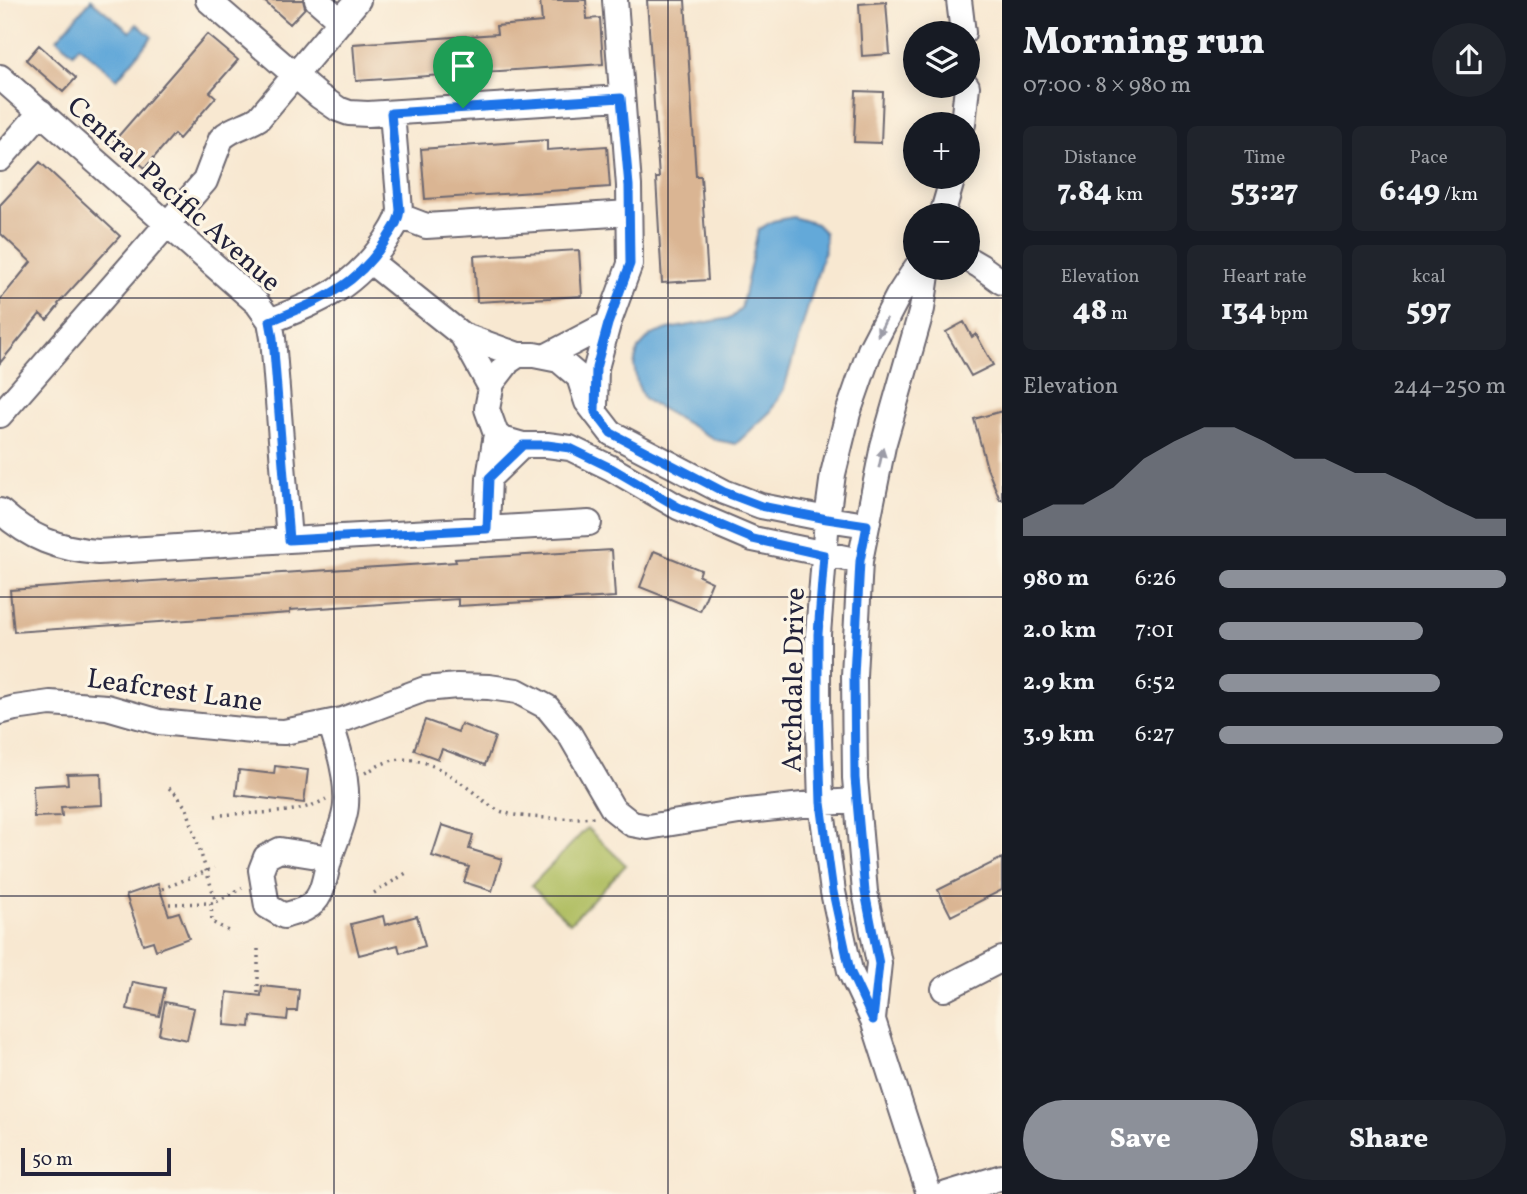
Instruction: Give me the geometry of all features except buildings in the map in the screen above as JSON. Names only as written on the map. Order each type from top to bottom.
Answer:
[{"type":"street","points":[[208,0],[319,96],[349,113],[391,113],[621,98]]},
{"type":"street","points":[[317,0],[341,21]]},
{"type":"street","points":[[0,415],[205,181],[221,139],[259,118],[358,0]]},
{"type":"street","points":[[595,412],[596,368],[608,324],[630,264],[629,186],[615,0]]},
{"type":"street","points":[[959,0],[962,21]]},
{"type":"street","name":"Central Pacific Avenue","points":[[0,77],[257,303],[270,321],[289,540]]},
{"type":"street","points":[[4,145],[41,113]]},
{"type":"street","points":[[270,321],[338,290],[353,279],[371,262],[398,222],[400,216],[391,113]]},
{"type":"street","points":[[400,216],[426,226],[629,213]]},
{"type":"street","points":[[371,262],[462,335],[519,355],[559,360],[579,377],[587,402],[611,433],[724,492],[761,506],[867,525]]},
{"type":"street","points":[[980,265],[1002,282]]},
{"type":"street","name":"Archdale Drive","points":[[908,280],[870,350],[848,413],[833,474],[818,646],[818,706],[821,803],[833,892],[850,971],[873,1020],[929,1194]]},
{"type":"street","name":"Archdale Drive","points":[[873,1020],[879,964],[865,892],[855,778],[854,676],[860,561],[883,446],[922,309],[927,280]]},
{"type":"street","points":[[545,357],[608,324]]},
{"type":"street","points":[[462,335],[491,388]]},
{"type":"street","points":[[487,529],[489,478],[496,434],[487,409],[491,388],[499,373],[509,361],[519,355]]},
{"type":"street","points":[[496,434],[502,439],[523,445],[570,448],[604,464],[678,507],[753,539],[860,561]]},
{"type":"street","points":[[489,478],[523,445]]},
{"type":"street","points":[[678,507],[695,476]]},
{"type":"street","points":[[0,511],[28,533],[51,544],[76,551],[98,552],[589,523]]},
{"type":"street","name":"Leafcrest Lane","points":[[0,712],[50,703],[107,707],[159,722],[284,732],[330,723],[425,689],[457,686],[498,688],[517,691],[547,708],[570,735],[613,809],[632,824],[648,827],[739,812],[857,801]]},
{"type":"street","points":[[330,723],[346,783],[346,807],[330,858]]},
{"type":"street","points":[[944,989],[1002,959]]},
{"type":"street","points":[[947,1194],[1000,1183]]},
{"type":"path","points":[[357,778],[394,760],[429,763],[505,813],[601,817]]},
{"type":"path","points":[[169,788],[187,809],[214,903],[212,922],[230,932]]},
{"type":"path","points":[[215,816],[288,811],[309,807],[334,794]]},
{"type":"path","points":[[162,888],[214,868]]},
{"type":"path","points":[[374,893],[408,872]]},
{"type":"path","points":[[169,904],[214,903],[242,888]]},
{"type":"path","points":[[258,948],[258,993]]},
{"type":"green space","points":[[587,828],[626,865],[570,923],[531,886]]},
{"type":"water","points":[[91,0],[130,32],[137,24],[152,37],[117,79],[79,46],[73,53],[57,39]]},
{"type":"water","points":[[793,217],[816,224],[825,233],[825,248],[784,389],[770,412],[736,444],[716,440],[644,399],[637,383],[634,365],[638,349],[651,335],[668,329],[731,318],[741,309],[758,230],[773,221]]},
{"type":"route","points":[[621,98],[629,186],[630,264],[608,324],[596,368],[595,412],[611,433],[724,492],[761,506],[867,525],[860,561],[854,676],[855,778],[865,892],[879,964],[873,1020],[850,971],[833,892],[821,803],[818,634],[824,555],[753,539],[678,507],[611,468],[570,448],[547,445],[523,445],[489,478],[487,529],[289,540],[270,321],[338,290],[353,279],[371,262],[398,222],[400,210],[391,113],[463,108],[621,98]]}]
